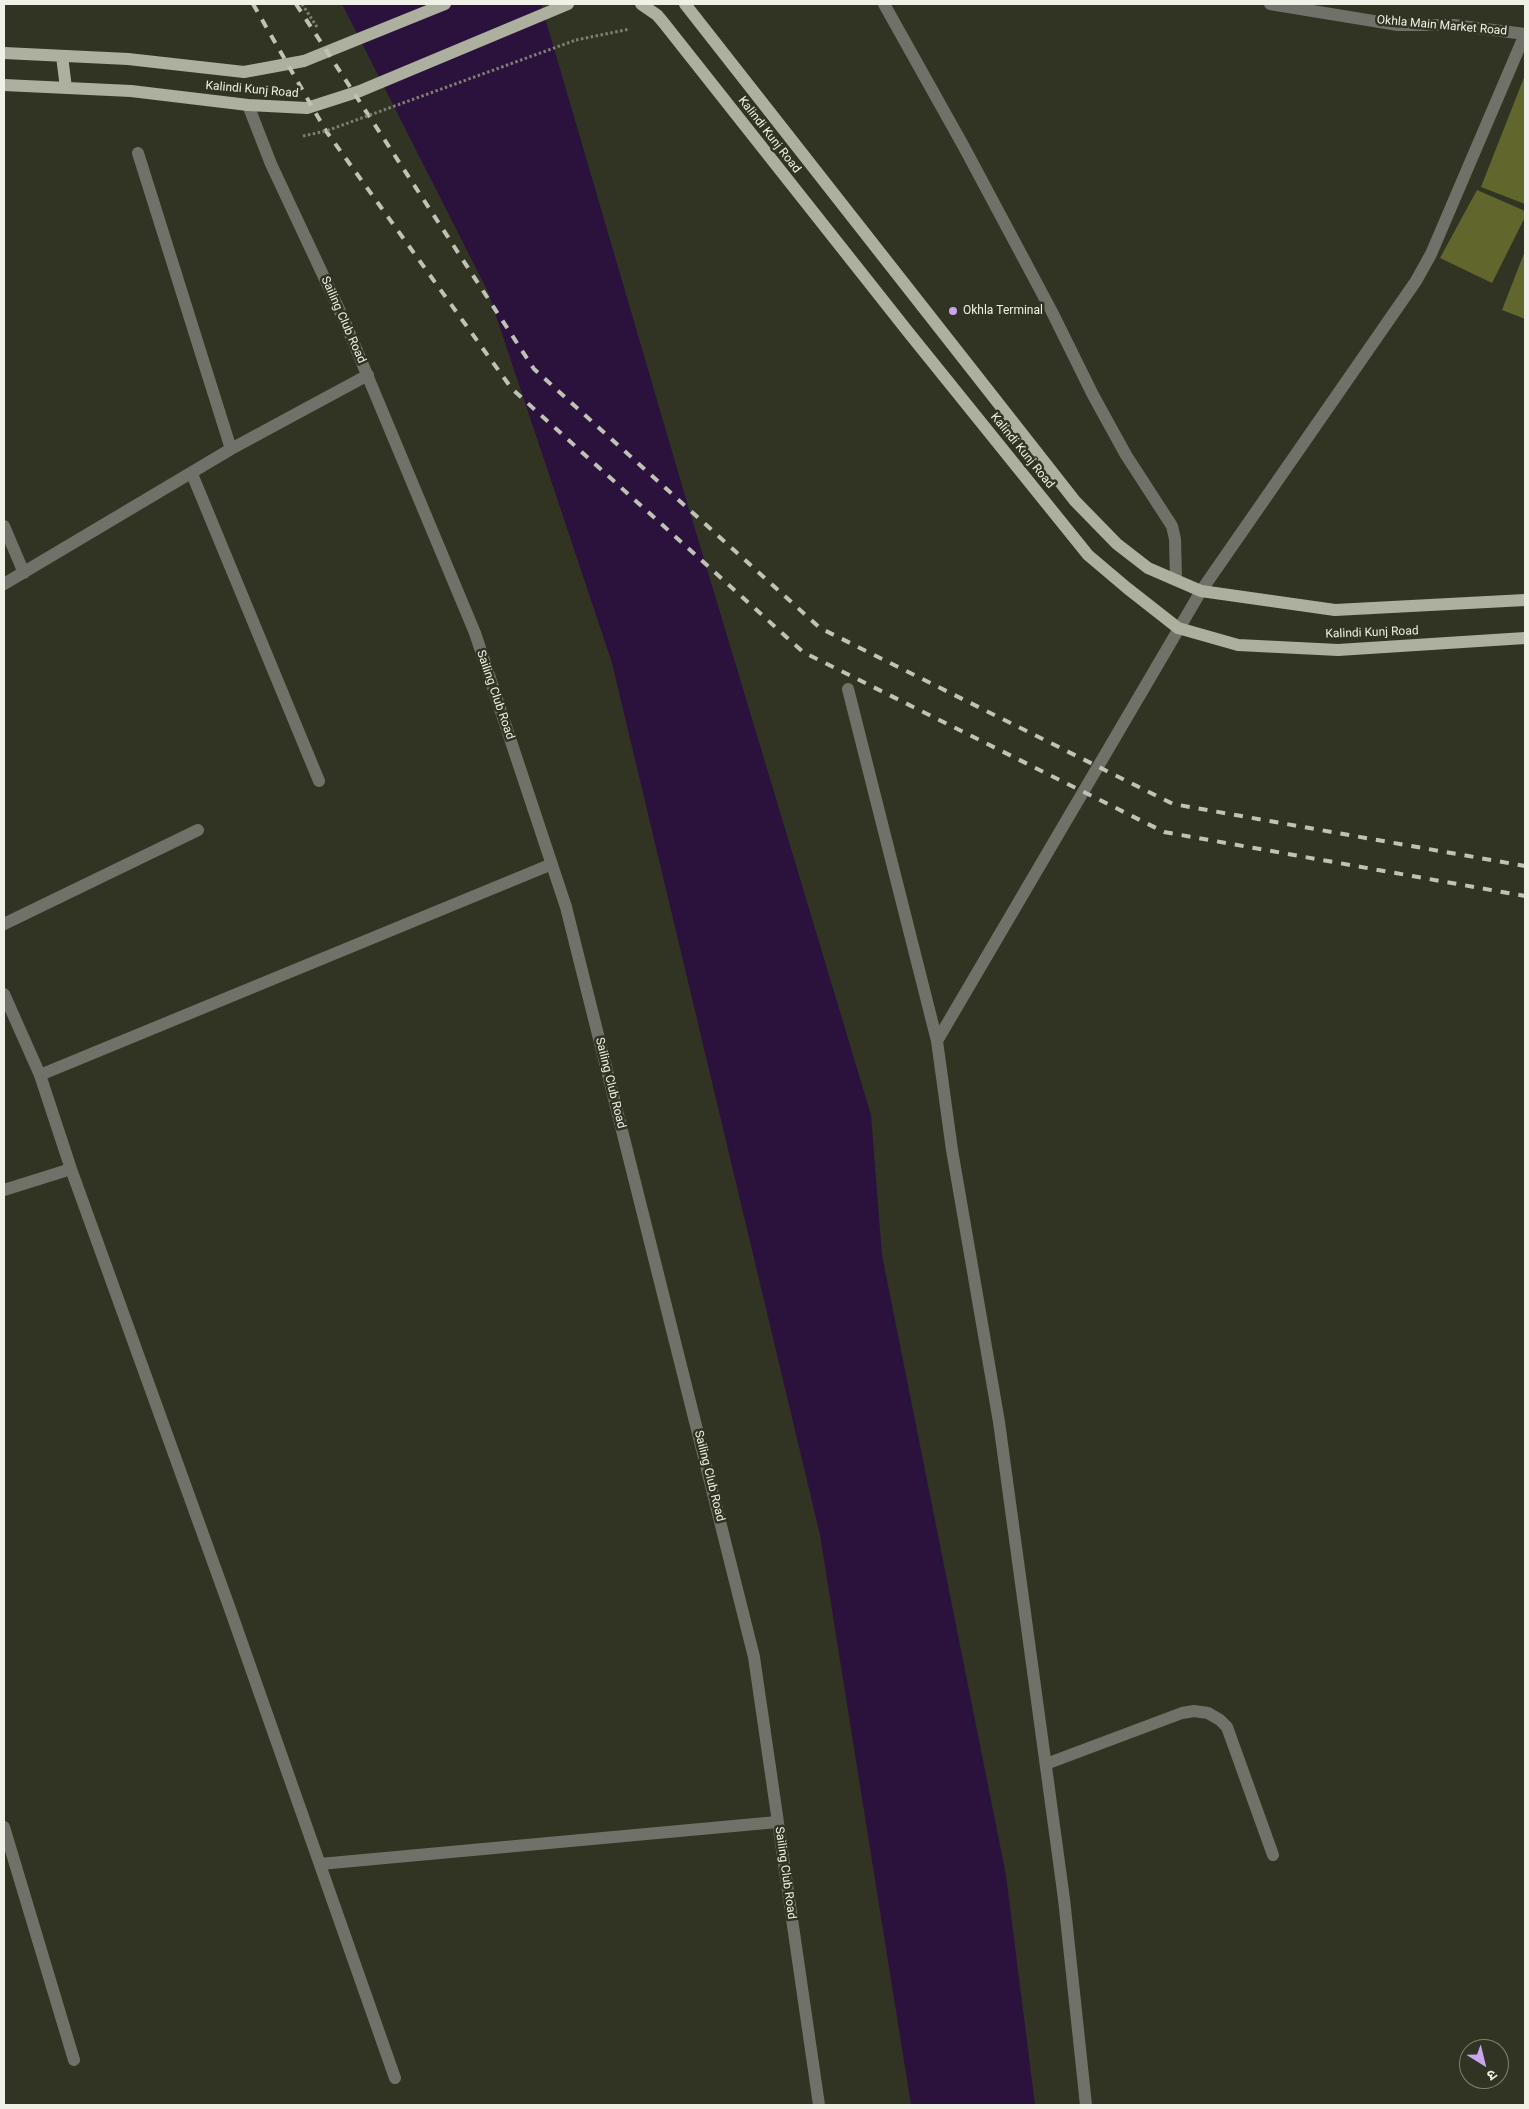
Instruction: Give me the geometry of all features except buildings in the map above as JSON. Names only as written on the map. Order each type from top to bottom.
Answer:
[{"type":"main road","name":"Kalindi Kunj Road","points":[[4,53],[128,59],[244,72],[304,60],[445,4]]},
{"type":"main road","name":"Kalindi Kunj Road","points":[[4,85],[131,91],[248,105],[307,108],[360,91],[568,4]]},
{"type":"main road","name":"Kalindi Kunj Road","points":[[641,4],[657,15],[663,22],[909,333],[1088,555],[1178,628],[1238,645],[1338,650],[1525,638]]},
{"type":"main road","name":"Kalindi Kunj Road","points":[[685,4],[1075,501],[1117,544],[1148,568],[1201,591],[1335,610],[1525,600]]},
{"type":"main road","points":[[62,56],[66,88]]},
{"type":"street","points":[[884,4],[964,147],[1126,455],[1172,526],[1175,539],[1176,580]]},
{"type":"street","name":"Okhla Main Market Road","points":[[1270,4],[1398,24],[1454,25],[1525,34]]},
{"type":"street","points":[[937,1041],[996,944],[1201,591],[1416,281],[1431,254],[1525,34]]},
{"type":"street","name":"Sailing Club Road","points":[[248,105],[271,164],[368,375],[475,633],[566,907],[754,1657],[818,2105]]},
{"type":"street","points":[[138,153],[231,449]]},
{"type":"street","points":[[4,584],[192,474],[231,449],[368,375]]},
{"type":"street","points":[[192,474],[319,781]]},
{"type":"street","points":[[4,526],[24,573]]},
{"type":"street","points":[[848,689],[937,1041],[952,1150],[999,1422],[1064,1899],[1086,2105]]},
{"type":"street","points":[[4,924],[198,830]]},
{"type":"street","points":[[40,1075],[552,864]]},
{"type":"street","points":[[4,994],[40,1075],[71,1169],[230,1609],[395,2078]]},
{"type":"street","points":[[4,1190],[71,1169]]},
{"type":"street","points":[[1046,1764],[1182,1713],[1208,1713],[1227,1727],[1273,1855]]},
{"type":"street","points":[[320,1864],[777,1822]]},
{"type":"street","points":[[4,1827],[74,2060]]},
{"type":"path","points":[[303,136],[326,131],[576,40],[663,22]]},
{"type":"shaded area","points":[[342,4],[541,4],[686,499],[871,1115],[882,1255],[1006,1875],[1035,2105],[911,2105],[820,1535],[612,663],[488,292]]},
{"type":"railway","points":[[253,4],[326,131],[512,389],[803,652],[1164,832],[1525,896]]},
{"type":"railway","points":[[296,4],[534,369],[820,628],[1173,804],[1525,866]]},
{"type":"place","name":"Okhla Terminal","points":[[953,311]]}]
